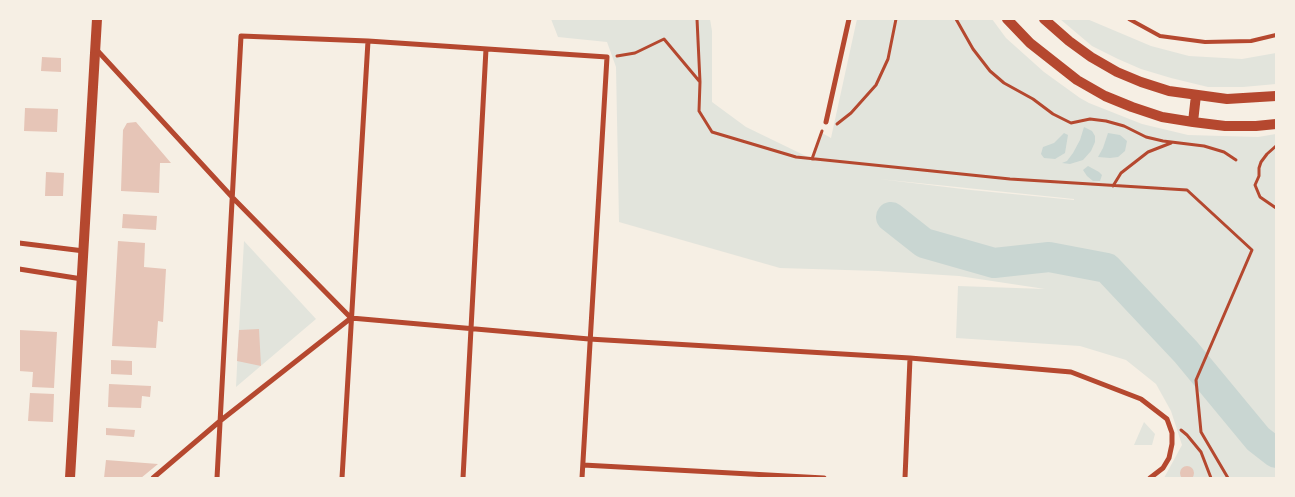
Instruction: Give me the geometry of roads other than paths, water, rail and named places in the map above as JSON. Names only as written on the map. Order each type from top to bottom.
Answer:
[{"type":"main road","points":[[70,478],[97,19]]},
{"type":"main road","points":[[1007,19],[1030,43],[1077,80],[1105,96],[1132,107],[1162,117],[1225,126],[1276,124]]},
{"type":"main road","points":[[1044,19],[1084,52],[1117,72],[1141,82],[1169,91],[1196,96],[1227,99],[1276,96]]},
{"type":"main road","points":[[1192,122],[1196,96]]},
{"type":"street","points":[[826,122],[850,19]]},
{"type":"street","points":[[217,478],[241,36],[368,41],[607,57],[582,478]]},
{"type":"street","points":[[342,478],[368,41]]},
{"type":"street","points":[[95,48],[232,198],[351,318],[590,339],[910,358],[1071,372],[1140,399],[1167,419],[1172,433],[1169,458],[1163,468],[1150,478]]},
{"type":"street","points":[[463,478],[486,49]]},
{"type":"street","points":[[19,243],[84,251]]},
{"type":"street","points":[[19,269],[82,279]]},
{"type":"street","points":[[153,478],[220,421],[351,318]]},
{"type":"street","points":[[904,478],[910,358]]},
{"type":"street","points":[[582,465],[824,478]]},
{"type":"lane","points":[[1129,19],[1160,36],[1205,42],[1251,41],[1276,35]]},
{"type":"waterway","points":[[891,217],[924,243],[994,263],[1049,257],[1107,268],[1186,352],[1258,439],[1276,453]]}]
